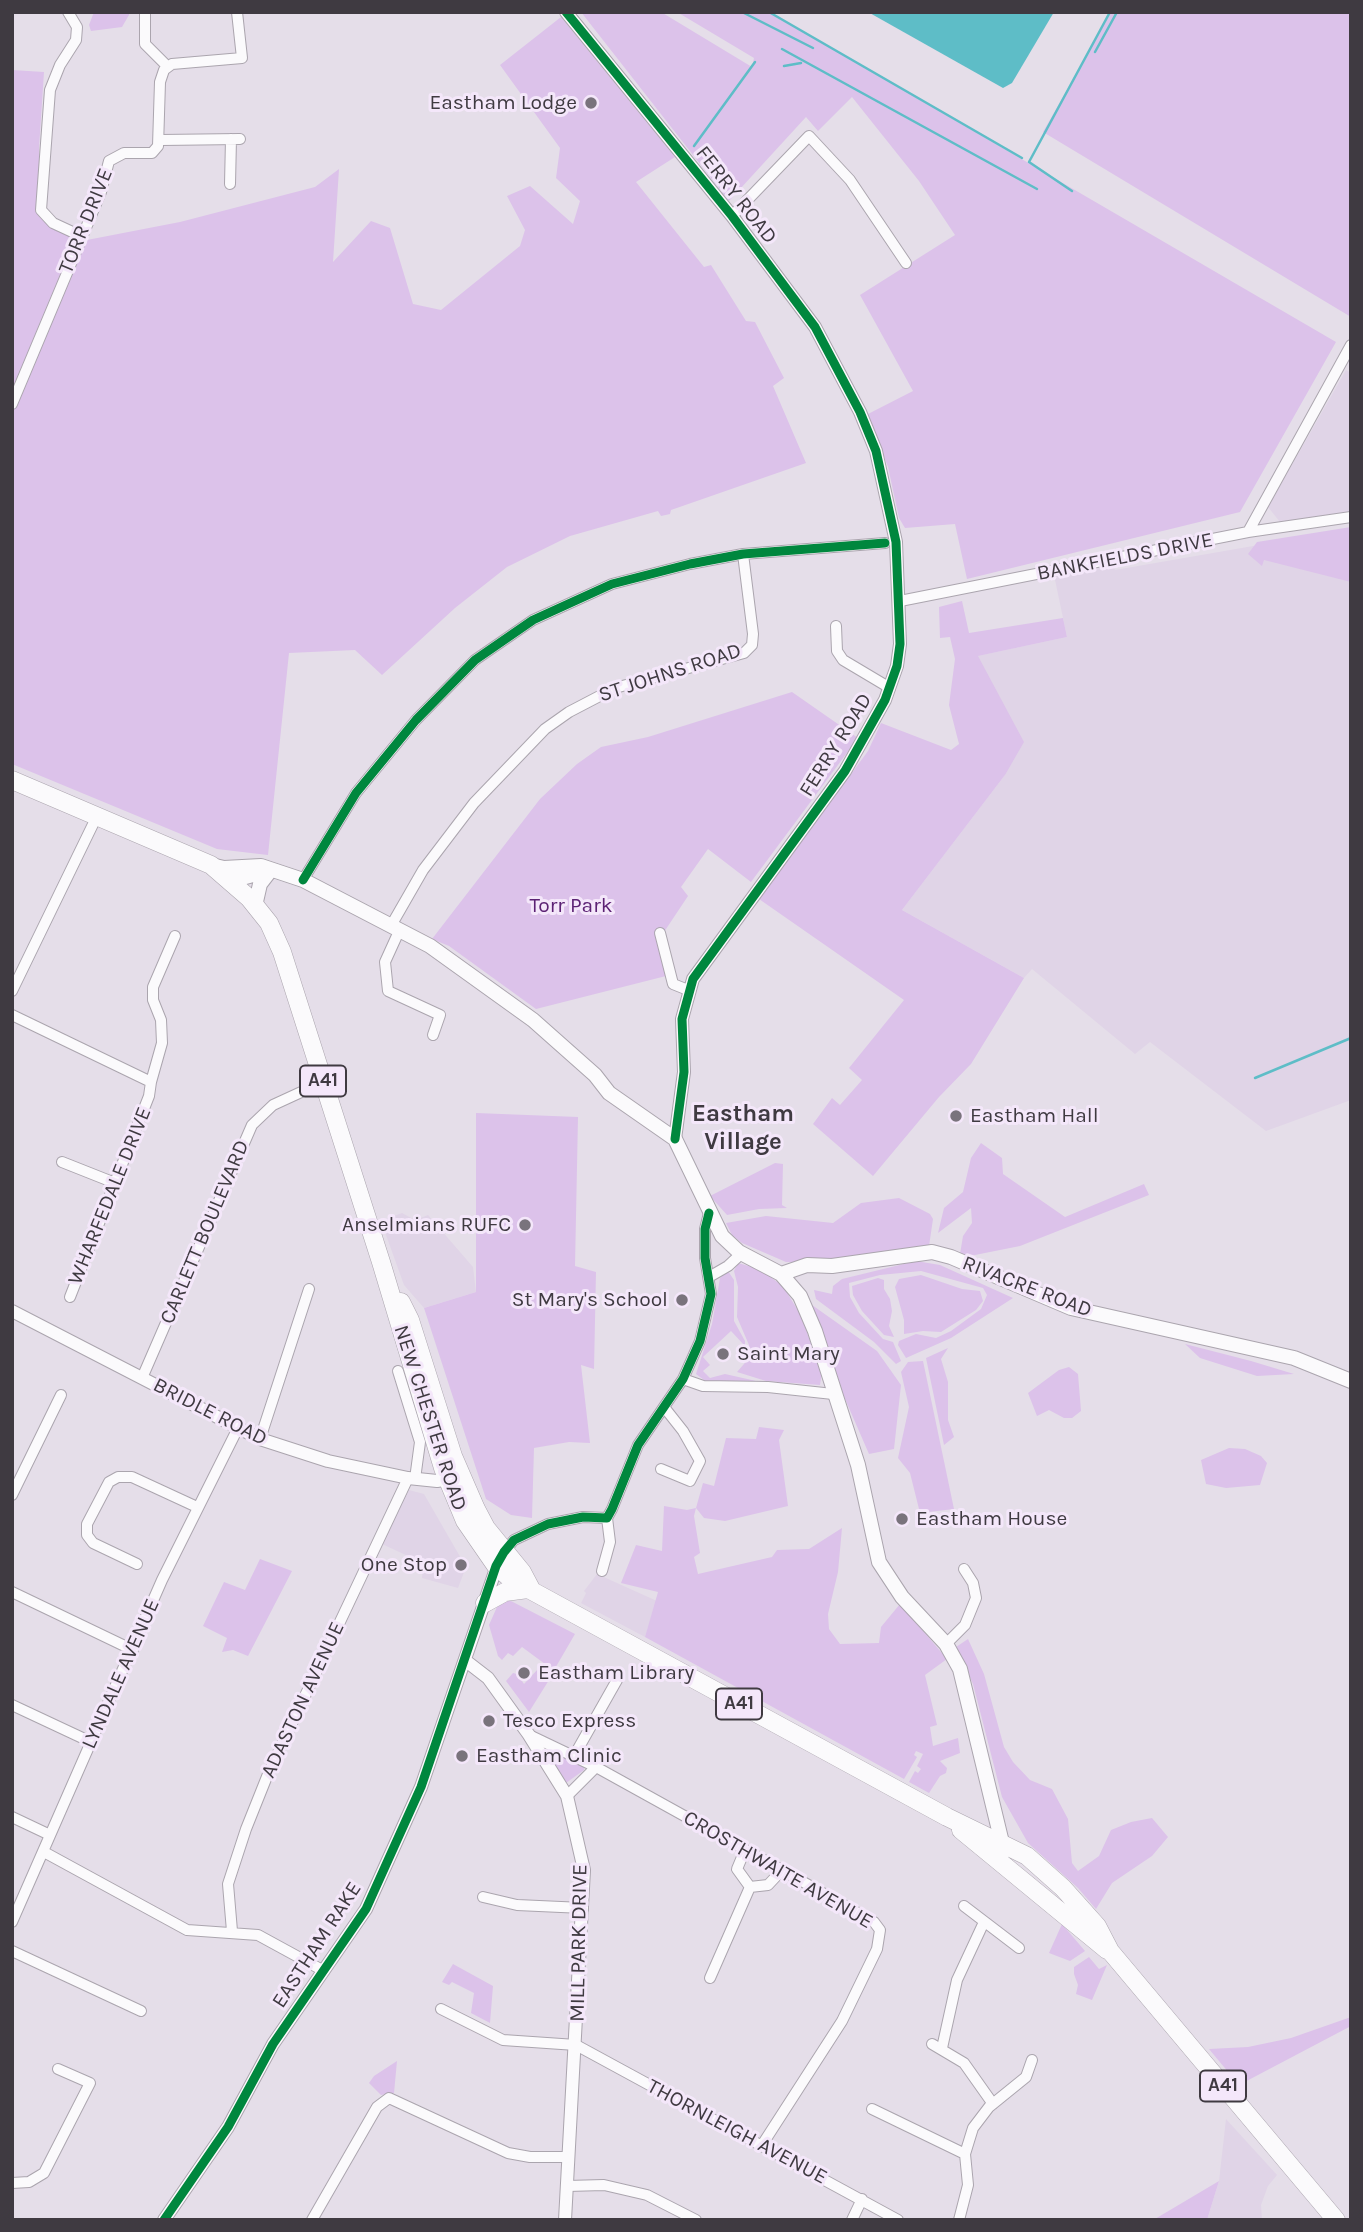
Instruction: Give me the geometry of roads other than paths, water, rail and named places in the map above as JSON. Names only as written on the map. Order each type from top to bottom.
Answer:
[{"type":"highway","name":"NEW CHESTER ROAD","points":[[12,780],[211,865],[232,881],[268,923],[282,952],[381,1262],[439,1457],[455,1478]]},
{"type":"highway","name":"NEW CHESTER ROAD","points":[[381,1262],[410,1320],[465,1521],[500,1559],[512,1580],[947,1817],[977,1829],[1027,1856],[1062,1888],[1097,1926],[1110,1951],[1336,2220]]},
{"type":"highway","points":[[485,1603],[505,1592],[531,1590]]},
{"type":"highway","name":"NEW CHESTER ROAD","points":[[947,1817],[1065,1912],[1091,1939],[1110,1951]]},
{"type":"main road","points":[[211,865],[224,868],[261,866],[303,880],[430,946],[533,1020],[576,1057],[609,1093],[675,1139],[722,1236],[742,1253],[781,1274],[800,1296],[815,1331],[865,1490],[878,1562],[902,1597],[946,1644],[960,1669],[995,1804],[1006,1864]]},
{"type":"main road","points":[[232,881],[271,870]]},
{"type":"main road","points":[[255,906],[260,884],[271,870]]},
{"type":"main road","name":"RIVACRE ROAD","points":[[781,1274],[807,1265],[832,1266],[932,1252],[951,1257],[1071,1308],[1294,1358],[1351,1381]]},
{"type":"main road","points":[[977,1829],[992,1817],[995,1804]]},
{"type":"street","points":[[68,12],[77,27],[76,40],[60,65],[50,90],[41,210],[52,223],[81,236]]},
{"type":"street","points":[[145,12],[145,44],[168,67]]},
{"type":"street","points":[[230,184],[235,139],[160,140],[160,82],[168,67],[182,61],[242,58],[237,12]]},
{"type":"street","name":"FERRY ROAD","points":[[566,12],[732,216],[815,327],[860,411],[884,480],[896,542],[900,601],[897,666],[890,688],[867,736],[845,772],[700,967],[688,990],[682,1019],[680,1115],[675,1139]]},
{"type":"street","points":[[732,216],[809,136],[850,180],[906,263]]},
{"type":"street","name":"TORR DRIVE","points":[[12,404],[101,192],[109,161],[124,153],[152,153],[160,140]]},
{"type":"street","points":[[1248,532],[1351,345]]},
{"type":"street","name":"BANKFIELDS DRIVE","points":[[900,601],[1248,532],[1351,517]]},
{"type":"street","points":[[303,880],[328,834],[377,766],[456,677],[495,646],[560,606],[612,584],[690,564],[743,554],[885,543]]},
{"type":"street","name":"ST JOHNS ROAD","points":[[396,927],[424,870],[474,803],[544,729],[569,712],[615,688],[744,653],[752,645],[743,554]]},
{"type":"street","points":[[822,633],[835,630],[837,651],[846,664],[890,688]]},
{"type":"street","points":[[12,991],[97,816]]},
{"type":"street","points":[[396,927],[385,962],[388,991],[440,1015],[433,1035]]},
{"type":"street","points":[[660,933],[673,984],[688,990]]},
{"type":"street","points":[[152,1082],[162,1043],[161,1020],[153,1000],[153,987],[175,936]]},
{"type":"street","name":"WHARFEDALE DRIVE","points":[[12,1015],[152,1082],[149,1096],[70,1297]]},
{"type":"street","name":"CARLETT BOULEVARD","points":[[142,1378],[252,1125],[273,1105],[323,1082]]},
{"type":"street","points":[[62,1162],[115,1183]]},
{"type":"street","points":[[602,1571],[610,1542],[607,1518],[638,1445],[683,1379],[700,1341],[711,1294],[705,1229],[709,1213]]},
{"type":"street","points":[[709,1277],[728,1266],[742,1253]]},
{"type":"street","points":[[260,1439],[309,1289]]},
{"type":"street","name":"BRIDLE ROAD","points":[[12,1311],[237,1430],[260,1439],[328,1461],[414,1479],[455,1478]]},
{"type":"street","name":"NEW CHESTER ROAD","points":[[398,1371],[420,1442],[414,1479]]},
{"type":"street","points":[[683,1379],[703,1386],[768,1387],[833,1394]]},
{"type":"street","points":[[12,1496],[16,1475],[61,1395]]},
{"type":"street","points":[[661,1469],[690,1481],[700,1461],[683,1431],[664,1407]]},
{"type":"street","name":"LYNDALE AVENUE","points":[[12,1922],[197,1507],[237,1430]]},
{"type":"street","points":[[414,1479],[436,1465],[439,1457]]},
{"type":"street","points":[[137,1563],[93,1543],[87,1535],[87,1524],[109,1482],[118,1477],[132,1477],[197,1507]]},
{"type":"street","name":"ADASTON AVENUE","points":[[232,1931],[228,1884],[268,1774],[414,1479]]},
{"type":"street","points":[[500,1559],[514,1540],[548,1524],[583,1517],[607,1518]]},
{"type":"street","name":"EASTHAM RAKE","points":[[164,2220],[228,2127],[273,2044],[366,1909],[421,1787],[500,1559]]},
{"type":"street","points":[[946,1644],[965,1625],[976,1598],[973,1583],[964,1569]]},
{"type":"street","points":[[12,1592],[133,1650]]},
{"type":"street","name":"MILL PARK DRIVE","points":[[466,1661],[488,1678],[529,1735],[567,1796],[584,1870],[565,2220]]},
{"type":"street","points":[[574,1755],[617,1681]]},
{"type":"street","points":[[12,1705],[91,1742]]},
{"type":"street","name":"CROSTHWAITE AVENUE","points":[[529,1735],[574,1755],[782,1870],[874,1922],[880,1930],[881,1938],[842,2021],[762,2146]]},
{"type":"street","points":[[567,1796],[596,1768]]},
{"type":"street","points":[[12,1817],[50,1835]]},
{"type":"street","points":[[745,1850],[737,1869],[750,1887]]},
{"type":"street","points":[[44,1852],[187,1930],[232,1931],[258,1935],[324,1971]]},
{"type":"street","points":[[750,1887],[768,1885],[782,1870]]},
{"type":"street","points":[[710,1978],[750,1887]]},
{"type":"street","points":[[483,1897],[517,1905],[583,1909]]},
{"type":"street","points":[[964,1906],[1018,1948]]},
{"type":"street","points":[[984,1922],[957,1980],[937,2046],[964,2063],[993,2104]]},
{"type":"street","points":[[12,1951],[141,2011]]},
{"type":"street","points":[[441,2009],[503,2040],[576,2045]]},
{"type":"street","name":"THORNLEIGH AVENUE","points":[[576,2045],[898,2220]]},
{"type":"street","points":[[959,2220],[968,2185],[965,2154],[977,2119],[1026,2077],[1032,2060]]},
{"type":"street","points":[[12,2183],[29,2182],[44,2173],[90,2083],[58,2069]]},
{"type":"street","points":[[312,2220],[377,2107],[389,2098],[508,2153],[530,2157],[567,2157]]},
{"type":"street","points":[[872,2109],[965,2154]]},
{"type":"street","points":[[567,2186],[604,2185],[647,2195],[696,2220]]},
{"type":"street","points":[[852,2220],[862,2199]]},
{"type":"water","points":[[868,12],[1054,12],[1012,83],[1003,88]]},
{"type":"waterway","points":[[742,12],[813,48]]},
{"type":"waterway","points":[[769,12],[1022,158]]},
{"type":"waterway","points":[[1072,191],[1029,162],[1110,12]]},
{"type":"waterway","points":[[1095,52],[1117,12]]},
{"type":"waterway","points":[[782,49],[1037,189]]},
{"type":"waterway","points":[[694,146],[755,62]]},
{"type":"waterway","points":[[784,66],[801,63]]},
{"type":"waterway","points":[[1255,1078],[1351,1038]]},
{"type":"place","name":"Eastham Lodge","points":[[591,103]]},
{"type":"place","name":"Eastham Hall","points":[[956,1116]]},
{"type":"place","name":"Anselmians RUFC","points":[[525,1225]]},
{"type":"place","name":"St Mary's School","points":[[682,1300]]},
{"type":"place","name":"Saint Mary","points":[[723,1354]]},
{"type":"place","name":"Eastham House","points":[[902,1519]]},
{"type":"place","name":"One Stop","points":[[461,1565]]},
{"type":"place","name":"Eastham Library","points":[[524,1673]]},
{"type":"place","name":"Tesco Express","points":[[489,1721]]},
{"type":"place","name":"Eastham Clinic","points":[[462,1756]]},
{"type":"district","name":"Eastham Village","points":[[743,1128]]},
{"type":"park label","name":"Torr Park","points":[[571,906]]}]
